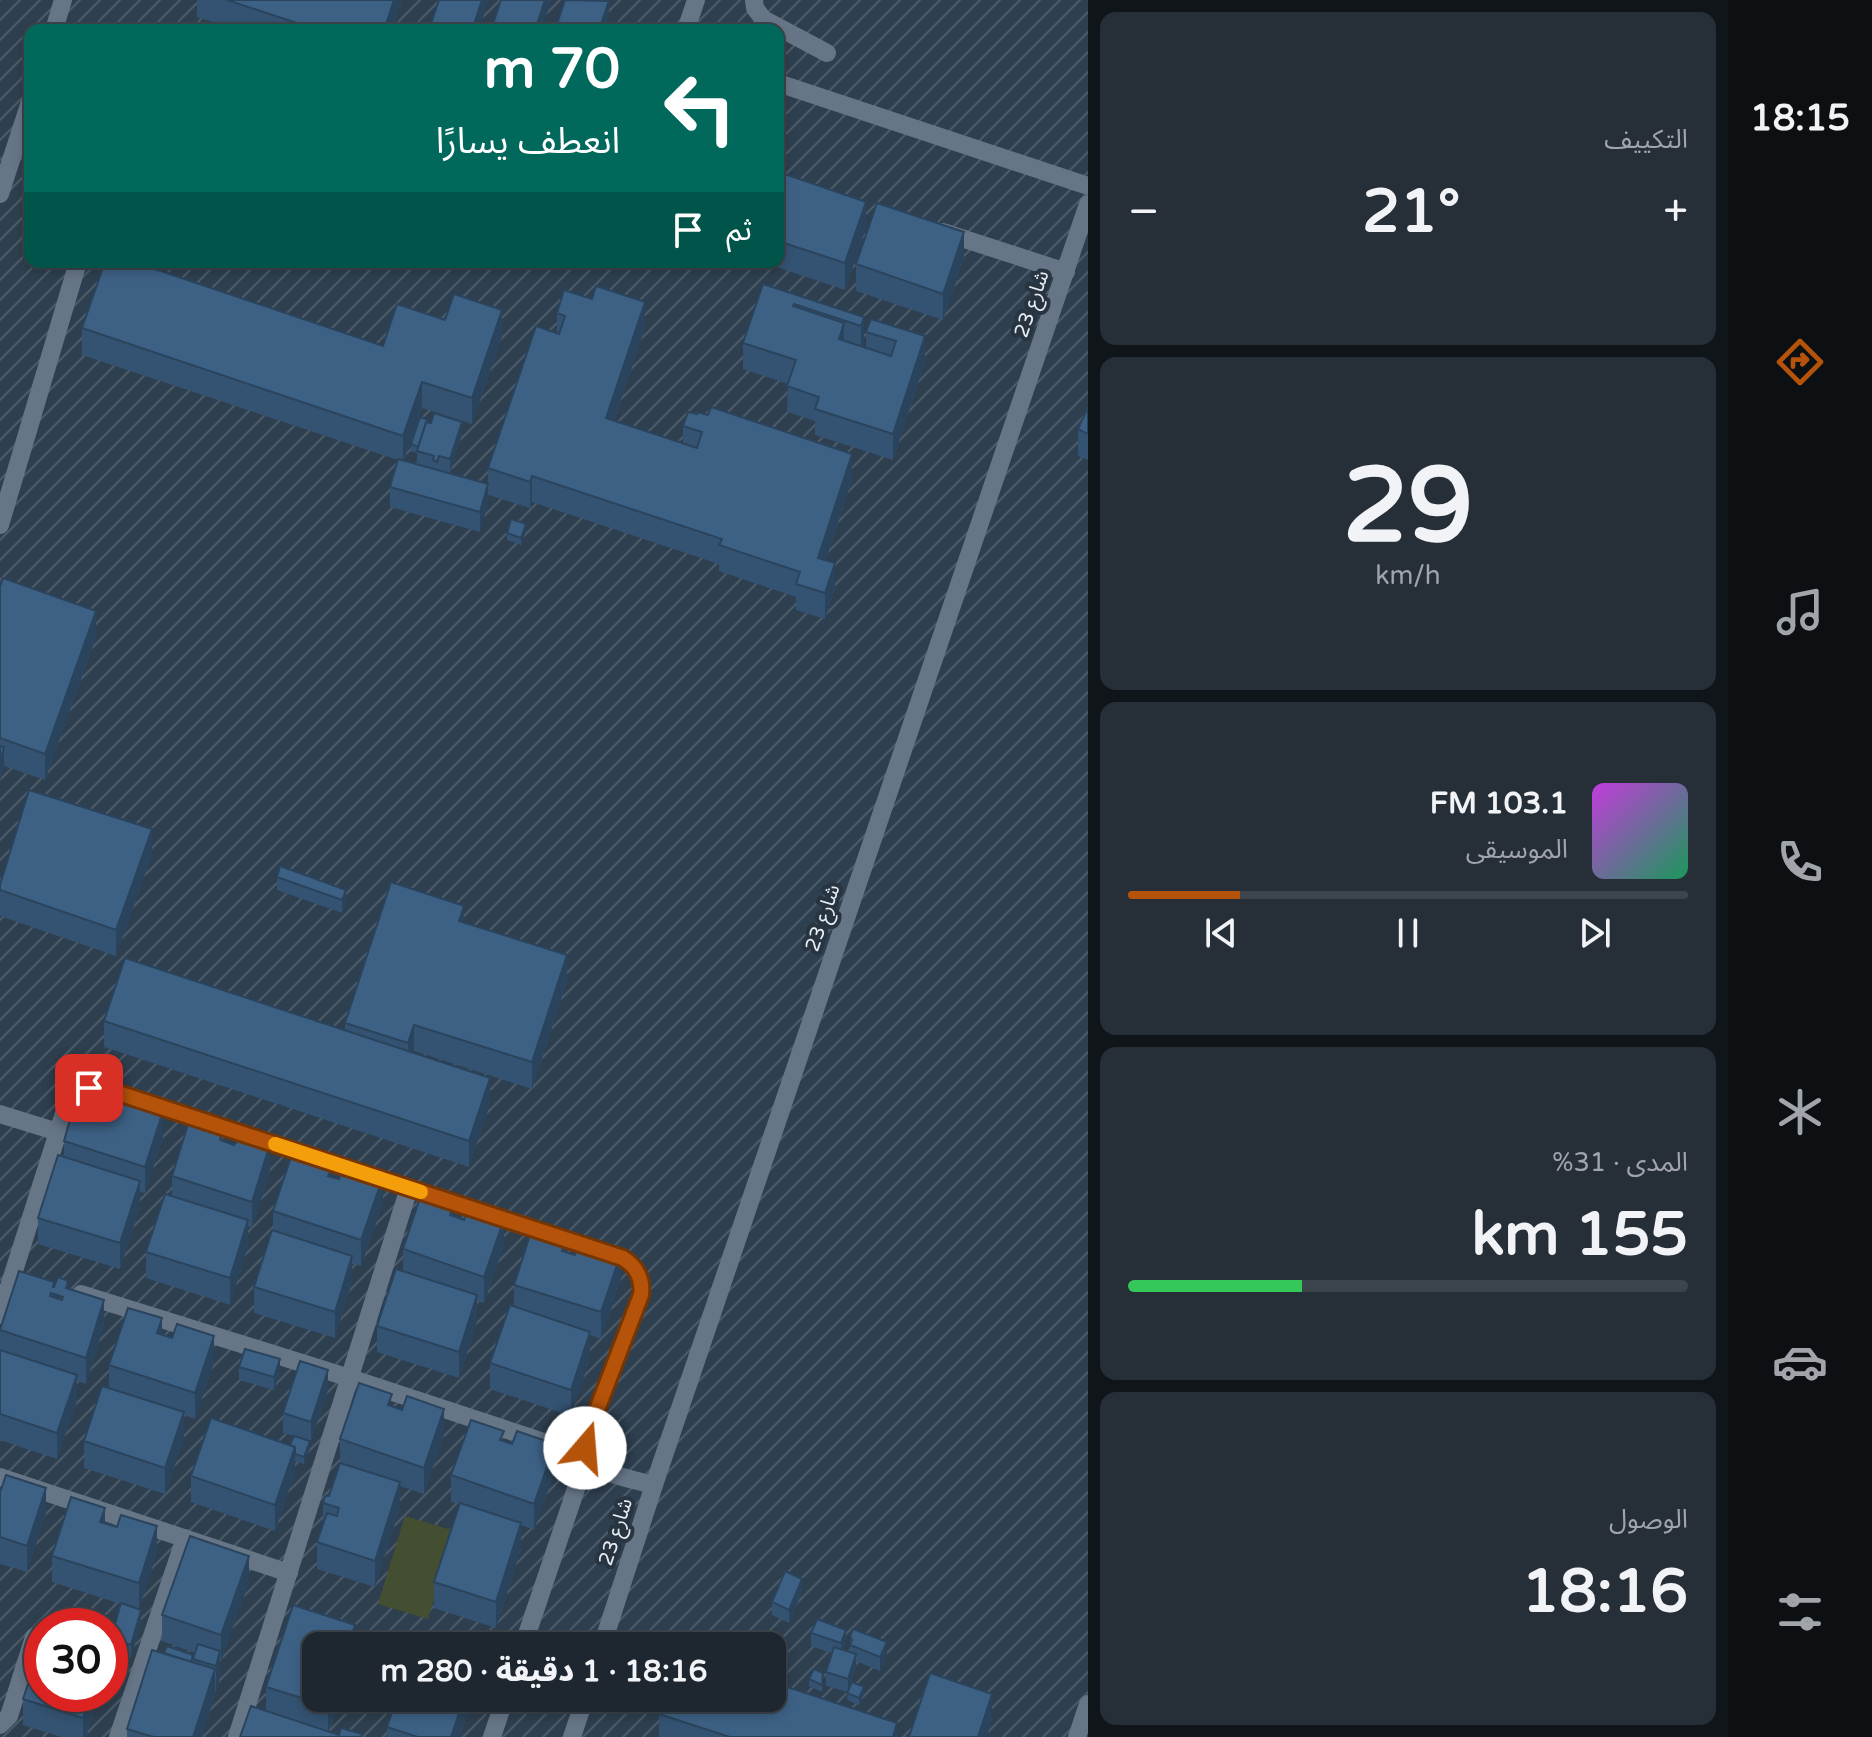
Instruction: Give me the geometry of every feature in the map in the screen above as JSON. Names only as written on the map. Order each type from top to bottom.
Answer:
[{"type":"street","points":[[56,24],[63,0]]},
{"type":"street","points":[[688,24],[696,0]]},
{"type":"street","points":[[754,0],[755,8],[763,19],[772,24]]},
{"type":"street","points":[[784,30],[827,53]]},
{"type":"street","points":[[784,85],[1088,186]]},
{"type":"street","points":[[0,194],[24,120]]},
{"type":"street","name":"شارع 23","points":[[607,1632],[1066,272],[1081,248],[1088,204]]},
{"type":"street","points":[[930,227],[1066,272]]},
{"type":"street","points":[[0,525],[76,268]]},
{"type":"street","points":[[0,1315],[21,1275],[66,1107],[75,1096],[89,1088],[112,1091],[623,1258],[637,1269],[641,1277],[641,1295],[585,1441],[585,1448],[589,1460],[598,1469],[654,1485]]},
{"type":"street","points":[[0,1114],[58,1132]]},
{"type":"street","points":[[237,1737],[409,1188]]},
{"type":"street","points":[[57,1286],[565,1449],[578,1466],[579,1480],[528,1632]]},
{"type":"street","points":[[0,1477],[289,1573]]},
{"type":"street","points":[[118,1737],[185,1538]]},
{"type":"street","points":[[0,1725],[9,1716],[24,1669]]},
{"type":"street","points":[[1077,1737],[1088,1704]]},
{"type":"street","points":[[492,1737],[500,1712]]},
{"type":"street","points":[[572,1737],[580,1712]]},
{"type":"shaded area","points":[[0,0],[1088,0],[1088,1737],[0,1737]]},
{"type":"green space","points":[[405,1516],[455,1531],[428,1619],[378,1604]]},
{"type":"building","points":[[227,0],[394,0],[386,24],[300,24]]},
{"type":"building","points":[[439,0],[482,0],[474,24],[431,24]]},
{"type":"building","points":[[501,0],[545,0],[537,24],[493,24]]},
{"type":"building","points":[[565,0],[609,1],[601,24],[557,24]]},
{"type":"building","points":[[784,174],[866,202],[845,263],[784,243]]},
{"type":"building","points":[[877,203],[964,232],[943,294],[856,264]]},
{"type":"building","points":[[103,268],[155,268],[383,346],[397,304],[445,320],[454,294],[502,310],[472,398],[422,382],[403,436],[82,328]]},
{"type":"building","points":[[763,284],[864,317],[861,326],[793,306],[844,323],[839,339],[891,356],[896,341],[866,332],[871,319],[925,336],[893,434],[815,409],[819,397],[787,386],[796,360],[743,343]]},
{"type":"building","points":[[596,286],[645,302],[606,418],[697,448],[702,432],[683,426],[688,412],[708,415],[711,407],[852,454],[818,558],[835,563],[825,593],[796,584],[800,572],[719,545],[722,539],[532,476],[530,482],[488,468],[536,326],[559,334],[565,316],[557,313],[564,290],[592,299]]},
{"type":"building","points":[[1088,407],[1088,434],[1078,429]]},
{"type":"building","points":[[434,413],[462,422],[450,459],[439,456],[437,462],[433,460],[434,456],[417,451],[426,422],[431,423]]},
{"type":"building","points":[[420,417],[428,422],[418,447],[411,444]]},
{"type":"building","points":[[398,459],[488,484],[480,512],[390,487]]},
{"type":"building","points":[[511,519],[526,524],[521,538],[507,533]]},
{"type":"building","points":[[3,578],[96,611],[45,754],[0,738],[0,587]]},
{"type":"building","points":[[29,790],[152,829],[116,930],[0,890]]},
{"type":"building","points":[[280,866],[346,890],[342,900],[277,877]]},
{"type":"building","points":[[391,882],[464,906],[459,921],[567,955],[532,1062],[414,1025],[408,1043],[345,1023]]},
{"type":"building","points":[[125,958],[490,1078],[469,1141],[104,1021]]},
{"type":"building","points":[[80,1084],[163,1111],[145,1167],[64,1141]]},
{"type":"building","points":[[190,1118],[224,1128],[220,1140],[234,1145],[242,1135],[270,1144],[252,1202],[172,1176]]},
{"type":"building","points":[[294,1148],[383,1177],[361,1240],[273,1211]],"holes":[[[330,1172],[340,1176],[339,1179],[328,1176]]]},
{"type":"building","points":[[58,1155],[140,1181],[120,1243],[38,1218]]},
{"type":"building","points":[[422,1192],[454,1203],[450,1215],[464,1220],[469,1207],[504,1219],[484,1277],[403,1249]]},
{"type":"building","points":[[165,1194],[248,1220],[230,1278],[146,1252]]},
{"type":"building","points":[[532,1229],[566,1240],[562,1251],[575,1255],[579,1240],[621,1253],[601,1312],[514,1285]]},
{"type":"building","points":[[272,1230],[352,1256],[335,1312],[254,1287]]},
{"type":"building","points":[[396,1269],[477,1295],[459,1352],[377,1326]]},
{"type":"building","points":[[19,1271],[54,1282],[53,1287],[58,1277],[68,1281],[66,1288],[104,1300],[86,1358],[0,1330]]},
{"type":"building","points":[[510,1305],[590,1332],[571,1390],[490,1363]]},
{"type":"building","points":[[128,1308],[162,1318],[157,1333],[172,1338],[177,1324],[214,1336],[195,1393],[109,1365]]},
{"type":"building","points":[[245,1349],[280,1359],[274,1377],[239,1367]]},
{"type":"building","points":[[0,1350],[77,1375],[57,1433],[0,1414]]},
{"type":"building","points":[[300,1361],[328,1370],[311,1422],[283,1413]]},
{"type":"building","points":[[359,1383],[392,1394],[388,1405],[402,1410],[407,1396],[444,1409],[424,1468],[340,1439]]},
{"type":"building","points":[[102,1386],[184,1412],[165,1468],[84,1441]]},
{"type":"building","points":[[211,1418],[295,1447],[275,1505],[191,1476]]},
{"type":"building","points":[[471,1420],[504,1431],[500,1440],[512,1444],[517,1431],[555,1444],[534,1504],[451,1475]]},
{"type":"building","points":[[294,1436],[310,1441],[304,1457],[295,1454],[295,1447],[290,1445]]},
{"type":"building","points":[[340,1463],[400,1482],[375,1561],[317,1542],[327,1513],[337,1516],[339,1508],[323,1503],[325,1496],[329,1496]]},
{"type":"building","points":[[6,1475],[46,1488],[27,1546],[0,1537],[0,1489]]},
{"type":"building","points":[[71,1497],[105,1508],[100,1522],[117,1527],[121,1515],[157,1526],[139,1583],[52,1556]]},
{"type":"building","points":[[460,1503],[521,1523],[496,1602],[434,1582]]},
{"type":"building","points":[[190,1536],[249,1556],[221,1635],[162,1615]]},
{"type":"building","points":[[785,1571],[802,1579],[789,1610],[772,1602]]},
{"type":"building","points":[[121,1603],[141,1610],[131,1645],[128,1644],[128,1608],[120,1608]]},
{"type":"building","points":[[293,1605],[355,1625],[353,1632],[302,1632],[302,1698],[266,1687]]},
{"type":"building","points":[[817,1619],[846,1630],[841,1643],[811,1633]]},
{"type":"building","points":[[853,1629],[887,1642],[880,1657],[850,1645]]},
{"type":"building","points":[[198,1644],[220,1651],[216,1666],[193,1659]]},
{"type":"building","points":[[167,1646],[193,1655],[191,1662],[164,1653]]},
{"type":"building","points":[[834,1647],[856,1654],[848,1679],[826,1672]]},
{"type":"building","points":[[152,1650],[215,1669],[193,1737],[154,1737],[127,1729]]},
{"type":"building","points":[[814,1669],[823,1673],[822,1685],[809,1679]]},
{"type":"building","points":[[930,1673],[992,1694],[978,1737],[909,1737]]},
{"type":"building","points":[[852,1682],[864,1687],[859,1698],[847,1693]]},
{"type":"building","points":[[786,1687],[897,1723],[893,1737],[730,1737],[659,1714],[786,1712]]},
{"type":"building","points":[[251,1706],[339,1735],[341,1728],[362,1734],[361,1737],[240,1737]]},
{"type":"building","points":[[64,1712],[85,1712],[83,1718]]},
{"type":"building","points":[[392,1712],[459,1712],[451,1737],[418,1737],[387,1727]]},
{"type":"slow traffic","points":[[275,1144],[421,1192]]},
{"type":"route","points":[[89,1088],[112,1091],[631,1263],[641,1277],[641,1295],[585,1441],[585,1448]]}]
